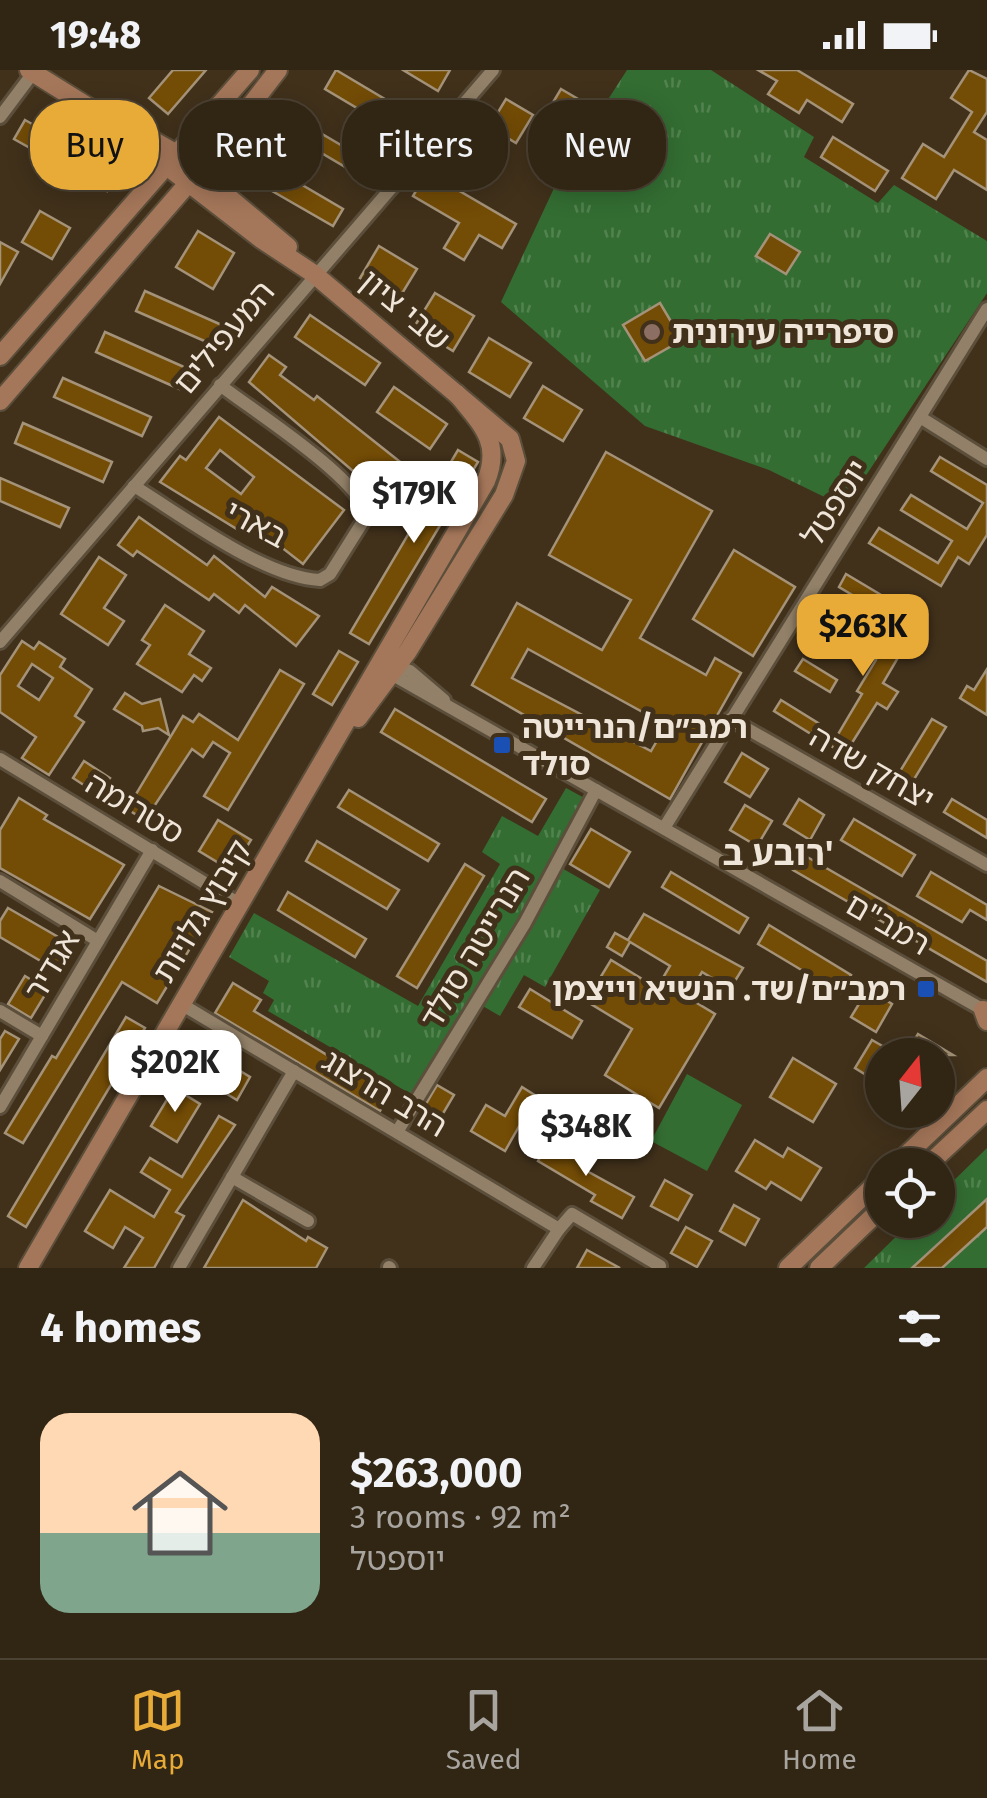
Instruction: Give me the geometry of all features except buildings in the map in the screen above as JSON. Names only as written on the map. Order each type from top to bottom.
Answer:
[{"type":"street","points":[[0,356],[250,70]]},
{"type":"street","points":[[254,100],[278,70]]},
{"type":"street","name":"המעפילים","points":[[0,642],[493,70]]},
{"type":"street","points":[[0,117],[31,71]]},
{"type":"street","name":"שבי ציון","points":[[31,71],[179,165]]},
{"type":"street","points":[[0,401],[183,190]]},
{"type":"street","name":"שבי ציון","points":[[210,190],[510,439]]},
{"type":"street","name":"יוספטל","points":[[664,828],[923,418],[987,309]]},
{"type":"street","name":"בארי","points":[[134,486],[254,557],[293,575],[320,580],[330,574],[366,516],[365,504],[332,472],[220,385]]},
{"type":"street","name":"שבי ציון","points":[[458,394],[492,440],[494,458]]},
{"type":"street","points":[[923,418],[987,459]]},
{"type":"street","name":"קיבוץ גלויות","points":[[28,1268],[338,742],[504,495],[516,461],[510,439]]},
{"type":"street","name":"קיבוץ גלויות","points":[[390,668],[486,482],[494,458]]},
{"type":"street","name":"רמב\"ם","points":[[390,668],[986,1014]]},
{"type":"street","name":"יצחק שדה","points":[[730,718],[987,864]]},
{"type":"street","name":"סטרומה","points":[[0,758],[240,905]]},
{"type":"street","name":"הנרייטה סולד","points":[[397,1132],[525,923],[596,790]]},
{"type":"street","name":"אגדיר","points":[[0,1107],[152,850]]},
{"type":"street","points":[[0,881],[98,941]]},
{"type":"street","name":"הרב הרצוג","points":[[181,1004],[559,1228],[572,1214],[660,1266]]},
{"type":"street","points":[[0,1011],[42,1036]]},
{"type":"street","points":[[180,1268],[294,1071]]},
{"type":"street","points":[[913,1148],[986,1077]]},
{"type":"street","points":[[946,1148],[987,1110]]},
{"type":"street","points":[[232,1177],[308,1221]]},
{"type":"street","points":[[788,1268],[865,1194]]},
{"type":"street","points":[[819,1268],[865,1224]]},
{"type":"street","points":[[533,1268],[559,1228]]},
{"type":"green space","points":[[627,70],[711,70],[814,137],[804,157],[878,203],[894,185],[987,241],[987,293],[845,507],[769,470],[645,426],[501,302],[553,190],[666,190],[666,100],[608,100]]},
{"type":"green space","points":[[566,788],[588,800],[416,1097],[268,1011],[274,1000],[263,993],[269,981],[229,957],[254,913],[418,1006],[500,864],[482,852],[502,816],[538,836]]},
{"type":"green space","points":[[560,867],[600,890],[545,987],[524,975],[500,1016],[481,1005]]},
{"type":"green space","points":[[687,1074],[742,1105],[707,1171],[651,1141]]},
{"type":"green space","points":[[987,1148],[987,1268],[864,1268],[895,1238],[955,1238],[955,1179]]},
{"type":"place","name":"סיפרייה עירונית","points":[[652,332]]},
{"type":"place","name":"רמב״ם/הנרייטה סולד","points":[[502,745]]},
{"type":"place","name":"רמב״ם/שד. הנשיא וייצמן","points":[[926,989]]},
{"type":"district","name":"רובע ב'","points":[[778,853]]}]
